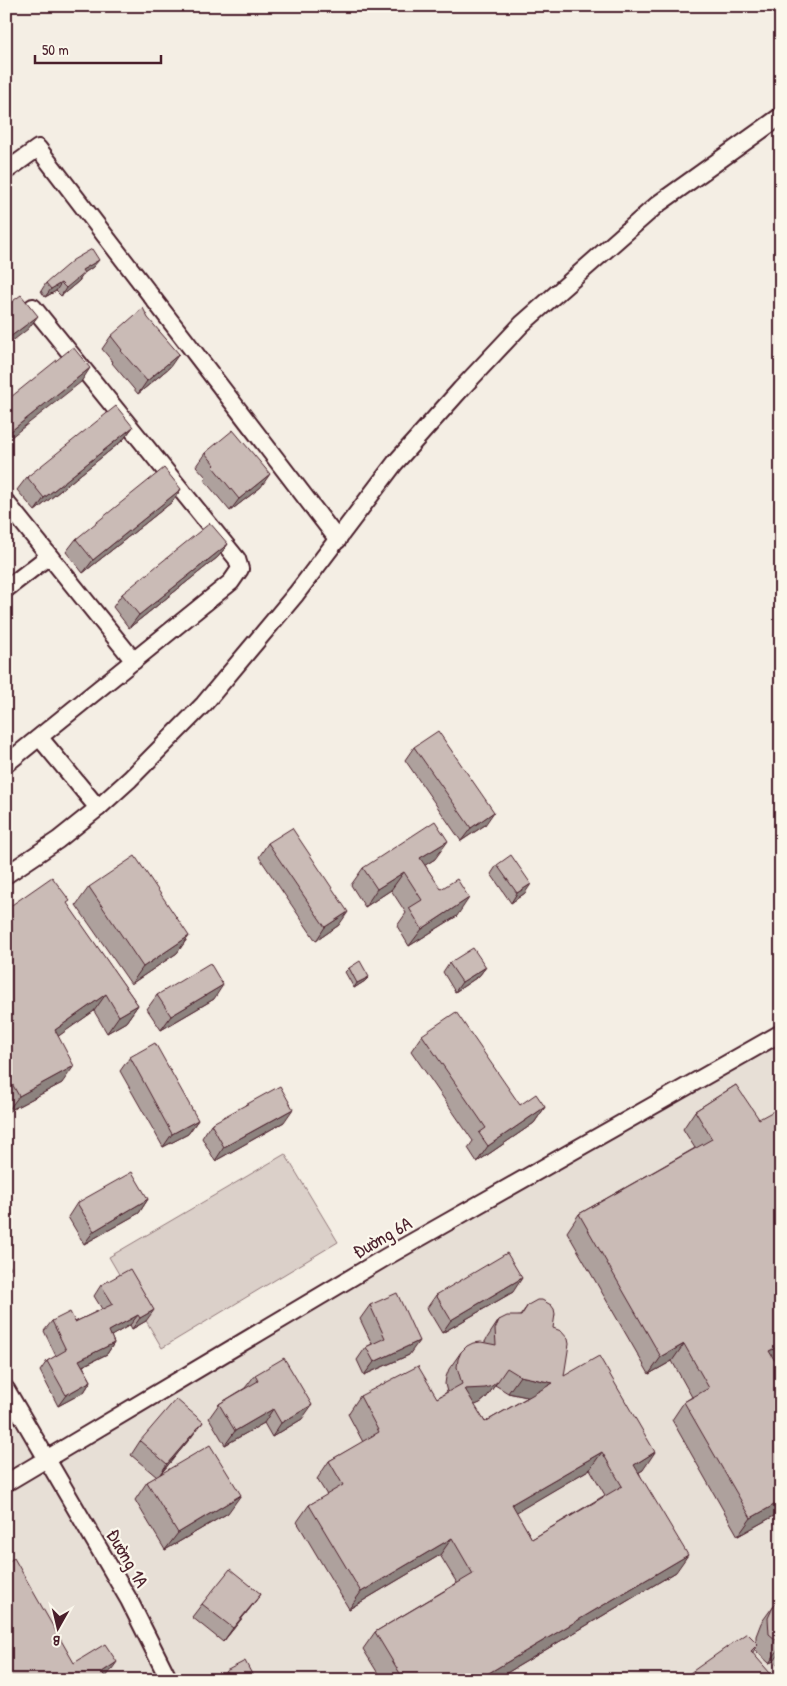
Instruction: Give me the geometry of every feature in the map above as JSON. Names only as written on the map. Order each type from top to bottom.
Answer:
[{"type":"street","points":[[6,875],[58,840],[98,808],[204,704],[272,624],[395,464],[461,389],[522,324],[658,204],[781,116]]},
{"type":"street","points":[[6,171],[38,148],[338,540]]},
{"type":"street","points":[[6,764],[231,582],[240,569],[238,559],[33,307]]},
{"type":"street","points":[[6,502],[134,661]]},
{"type":"street","points":[[6,589],[49,556]]},
{"type":"street","points":[[40,738],[98,808]]},
{"type":"street","name":"Đường 6A","points":[[6,1483],[386,1257],[781,1033]]},
{"type":"street","name":"Đường 1A","points":[[6,1389],[129,1600],[169,1680]]},
{"type":"shaded area","points":[[781,1040],[781,1680],[6,1680],[6,1401],[40,1456],[382,1267]]},
{"type":"shaded area","points":[[285,1154],[338,1242],[162,1348],[109,1257]]},
{"type":"building","points":[[92,249],[99,260],[82,270],[84,273],[66,288],[61,283],[51,289],[46,283],[73,260]]},
{"type":"building","points":[[21,295],[38,316],[6,340],[6,306]]},
{"type":"building","points":[[143,308],[148,318],[179,354],[147,381],[121,351],[111,336]]},
{"type":"building","points":[[73,347],[90,368],[6,435],[6,401]]},
{"type":"building","points":[[116,406],[133,427],[44,498],[27,477]]},
{"type":"building","points":[[233,430],[270,474],[239,499],[213,467],[215,465],[205,453]]},
{"type":"building","points":[[164,468],[181,489],[93,560],[76,539]]},
{"type":"building","points":[[210,523],[228,544],[139,615],[122,594]]},
{"type":"building","points":[[438,731],[494,812],[471,828],[414,747]]},
{"type":"building","points":[[435,821],[448,841],[420,858],[441,889],[457,879],[469,898],[422,929],[409,908],[422,900],[404,872],[377,889],[363,868]]},
{"type":"building","points":[[292,828],[348,912],[325,927],[268,843]]},
{"type":"building","points":[[511,855],[531,884],[517,893],[497,865]]},
{"type":"building","points":[[135,856],[189,936],[143,967],[89,887]]},
{"type":"building","points":[[52,877],[70,901],[67,903],[138,1005],[119,1016],[106,994],[55,1030],[74,1066],[19,1096],[6,1073],[6,909]]},
{"type":"building","points":[[473,948],[486,967],[462,982],[449,963]]},
{"type":"building","points":[[360,961],[369,977],[357,983],[349,968]]},
{"type":"building","points":[[210,963],[223,985],[171,1016],[157,995]]},
{"type":"building","points":[[456,1012],[520,1105],[536,1094],[545,1107],[488,1146],[479,1133],[486,1128],[422,1035]]},
{"type":"building","points":[[155,1043],[198,1120],[172,1134],[130,1057]]},
{"type":"building","points":[[736,1085],[759,1119],[781,1107],[781,1345],[769,1351],[781,1371],[781,1501],[751,1518],[684,1402],[709,1388],[684,1344],[661,1357],[579,1214],[712,1139],[695,1111]]},
{"type":"building","points":[[280,1086],[293,1109],[224,1147],[211,1124]]},
{"type":"building","points":[[132,1172],[148,1199],[94,1231],[77,1203]]},
{"type":"building","points":[[507,1253],[522,1278],[451,1320],[436,1295]]},
{"type":"building","points":[[6,1261],[11,1268],[6,1271]]},
{"type":"building","points":[[130,1269],[154,1310],[140,1318],[138,1315],[109,1331],[114,1343],[79,1360],[91,1381],[66,1395],[47,1361],[66,1350],[52,1321],[70,1312],[75,1322],[113,1304],[101,1285]]},
{"type":"building","points":[[397,1293],[419,1341],[374,1362],[366,1347],[385,1338],[370,1305]]},
{"type":"building","points":[[537,1300],[542,1300],[554,1309],[553,1328],[561,1331],[568,1339],[569,1344],[564,1376],[599,1356],[655,1452],[634,1465],[688,1555],[477,1680],[404,1680],[375,1632],[473,1574],[452,1538],[361,1592],[309,1505],[343,1485],[329,1461],[379,1432],[360,1396],[418,1366],[437,1398],[462,1384],[457,1367],[461,1352],[473,1343],[481,1342],[496,1345],[495,1329],[499,1320],[507,1316],[521,1316],[528,1305]],"holes":[[[507,1368],[520,1376],[553,1383],[485,1422],[465,1389],[492,1386]],[[602,1452],[622,1486],[532,1539],[512,1504]]]},
{"type":"building","points":[[284,1358],[312,1405],[281,1423],[273,1409],[235,1431],[219,1404],[258,1381],[255,1375]]},
{"type":"building","points":[[176,1399],[203,1422],[167,1464],[140,1441]]},
{"type":"building","points":[[210,1445],[241,1495],[178,1533],[147,1482]]},
{"type":"building","points":[[14,1558],[74,1663],[105,1644],[117,1662],[102,1672],[107,1680],[6,1680],[6,1563]]},
{"type":"building","points":[[230,1569],[261,1594],[233,1628],[202,1604]]},
{"type":"building","points":[[779,1600],[781,1601],[781,1644],[769,1634],[768,1618],[774,1605]]},
{"type":"building","points":[[747,1633],[758,1644],[751,1651],[776,1680],[680,1680]]},
{"type":"building","points":[[245,1661],[255,1680],[231,1680],[226,1671]]}]
